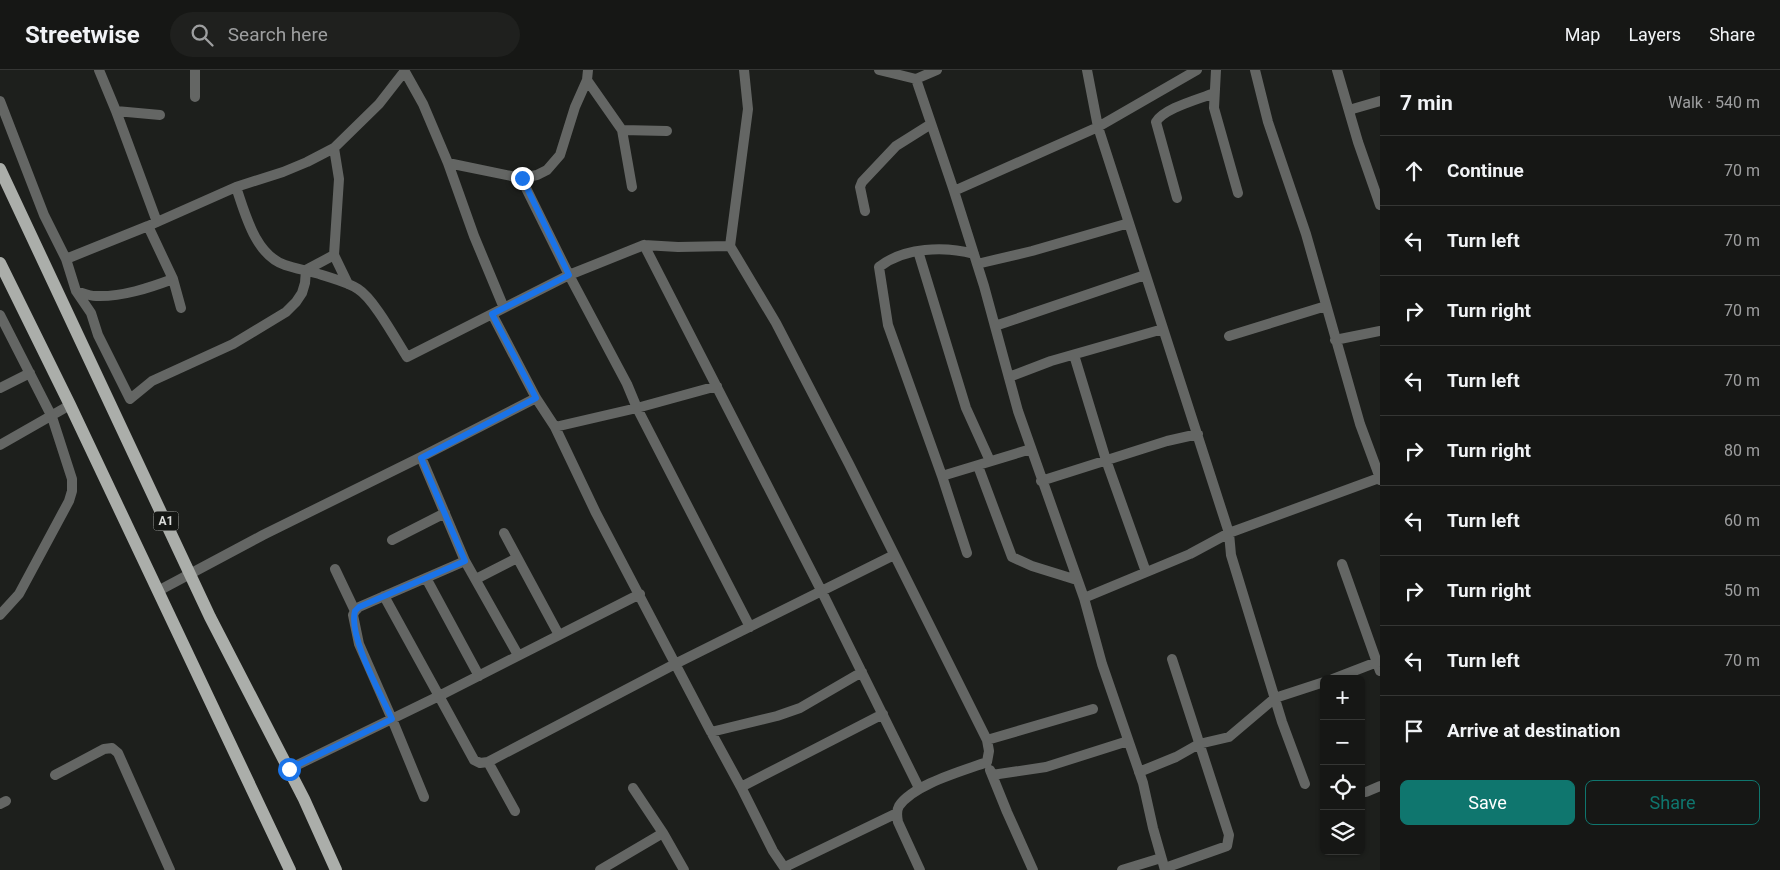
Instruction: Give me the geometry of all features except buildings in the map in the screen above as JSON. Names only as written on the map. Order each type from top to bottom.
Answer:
[{"type":"main road","name":"A1","points":[[0,169],[191,573],[210,618],[289,769],[336,870]]},
{"type":"main road","points":[[0,262],[4,282],[70,405],[290,870]]},
{"type":"street","points":[[99,70],[116,111],[173,279],[180,308]]},
{"type":"street","points":[[194,70],[195,97]]},
{"type":"street","points":[[744,70],[748,109],[730,246],[776,323],[987,740],[989,752],[987,762],[1033,870]]},
{"type":"street","points":[[879,70],[916,78],[937,70]]},
{"type":"street","points":[[1087,70],[1098,127],[1229,533],[1231,555],[1282,722],[1305,784]]},
{"type":"street","points":[[954,191],[1098,127],[1197,70]]},
{"type":"street","points":[[1216,70],[1214,108],[1238,193]]},
{"type":"street","points":[[1084,598],[1190,554],[1229,533],[1380,479],[1360,424],[1306,234],[1268,122],[1255,70]]},
{"type":"street","points":[[1337,70],[1358,142],[1380,205]]},
{"type":"street","points":[[66,259],[153,224],[236,186],[284,172],[334,148],[379,104],[404,71],[423,104],[448,163],[474,236],[504,308]]},
{"type":"street","points":[[448,163],[522,178],[537,175],[548,170],[560,155],[587,75]]},
{"type":"street","points":[[587,75],[622,130],[632,186]]},
{"type":"street","points":[[916,78],[976,259],[1018,411],[1084,598],[1102,664],[1144,783],[1153,828],[1164,866]]},
{"type":"street","points":[[1176,198],[1156,122],[1159,117],[1168,111],[1214,93]]},
{"type":"street","points":[[0,101],[44,215],[66,259],[76,291],[91,313],[98,335],[130,399],[152,381],[233,344],[286,312],[302,293],[306,270]]},
{"type":"street","points":[[1349,110],[1380,101]]},
{"type":"street","points":[[116,111],[160,115]]},
{"type":"street","points":[[865,211],[860,187],[862,182],[896,146],[931,124]]},
{"type":"street","points":[[622,130],[667,131]]},
{"type":"street","points":[[334,148],[340,179],[334,255],[348,284]]},
{"type":"street","points":[[522,178],[569,275],[627,384],[636,408],[750,626]]},
{"type":"street","points":[[236,186],[254,237],[274,260],[284,265],[348,284],[363,293],[384,320],[407,357],[569,275],[644,245],[678,247],[730,246]]},
{"type":"street","points":[[967,553],[942,476],[888,325],[879,267],[886,261],[918,251],[940,248],[958,250],[976,259],[1032,251],[1129,223]]},
{"type":"street","points":[[644,245],[822,592],[919,788]]},
{"type":"street","points":[[918,251],[966,408],[990,462]]},
{"type":"street","points":[[306,270],[334,255]]},
{"type":"street","points":[[995,326],[1146,275]]},
{"type":"street","points":[[76,291],[94,296],[115,295],[155,286],[173,279]]},
{"type":"street","points":[[1229,336],[1326,306]]},
{"type":"street","points":[[0,314],[52,417],[72,480],[72,490],[68,501],[19,594],[0,615]]},
{"type":"street","points":[[492,314],[536,398],[555,427],[596,513],[742,787],[773,851],[786,869],[897,813]]},
{"type":"street","points":[[1009,377],[1051,361],[1163,328]]},
{"type":"street","points":[[1335,340],[1380,331]]},
{"type":"street","points":[[1074,354],[1106,460],[1146,572]]},
{"type":"street","points":[[0,388],[30,373]]},
{"type":"street","points":[[555,427],[717,386]]},
{"type":"street","points":[[158,591],[263,535],[421,458],[536,398]]},
{"type":"street","points":[[0,445],[70,405]]},
{"type":"street","points":[[1041,480],[1198,434]]},
{"type":"street","points":[[942,476],[1031,449]]},
{"type":"street","points":[[421,458],[465,561],[518,655]]},
{"type":"street","points":[[978,466],[1012,557],[1032,566],[1077,580]]},
{"type":"street","points":[[392,540],[445,513]]},
{"type":"street","points":[[504,533],[559,635]]},
{"type":"street","points":[[384,596],[474,760],[480,763],[488,762],[675,664],[894,555]]},
{"type":"street","points":[[476,579],[517,558]]},
{"type":"street","points":[[355,611],[359,607],[465,561]]},
{"type":"street","points":[[1342,564],[1378,666],[1347,675]]},
{"type":"street","points":[[335,569],[355,611],[354,624],[359,644],[424,797]]},
{"type":"street","points":[[426,578],[479,676]]},
{"type":"street","points":[[289,769],[439,696],[640,594]]},
{"type":"street","points":[[1122,870],[1164,866],[1228,846],[1229,835],[1172,659]]},
{"type":"street","points":[[711,732],[777,716],[800,708],[862,672]]},
{"type":"street","points":[[1139,772],[1176,757],[1199,744],[1229,738],[1276,698],[1320,683]]},
{"type":"street","points":[[987,740],[1093,709]]},
{"type":"street","points":[[742,787],[883,714]]},
{"type":"street","points":[[992,775],[1046,767],[1128,741]]},
{"type":"street","points":[[55,775],[104,749],[112,748],[118,753],[170,870]]},
{"type":"street","points":[[488,762],[515,811]]},
{"type":"street","points":[[920,870],[898,822],[897,813],[899,806],[919,788],[987,762]]},
{"type":"street","points":[[1366,792],[1380,786]]},
{"type":"street","points":[[634,788],[684,870]]},
{"type":"street","points":[[600,870],[663,833]]},
{"type":"route","points":[[289,769],[392,719],[359,644],[353,616],[355,611],[359,607],[465,561],[421,458],[536,398],[492,314],[569,275],[522,178]]}]
